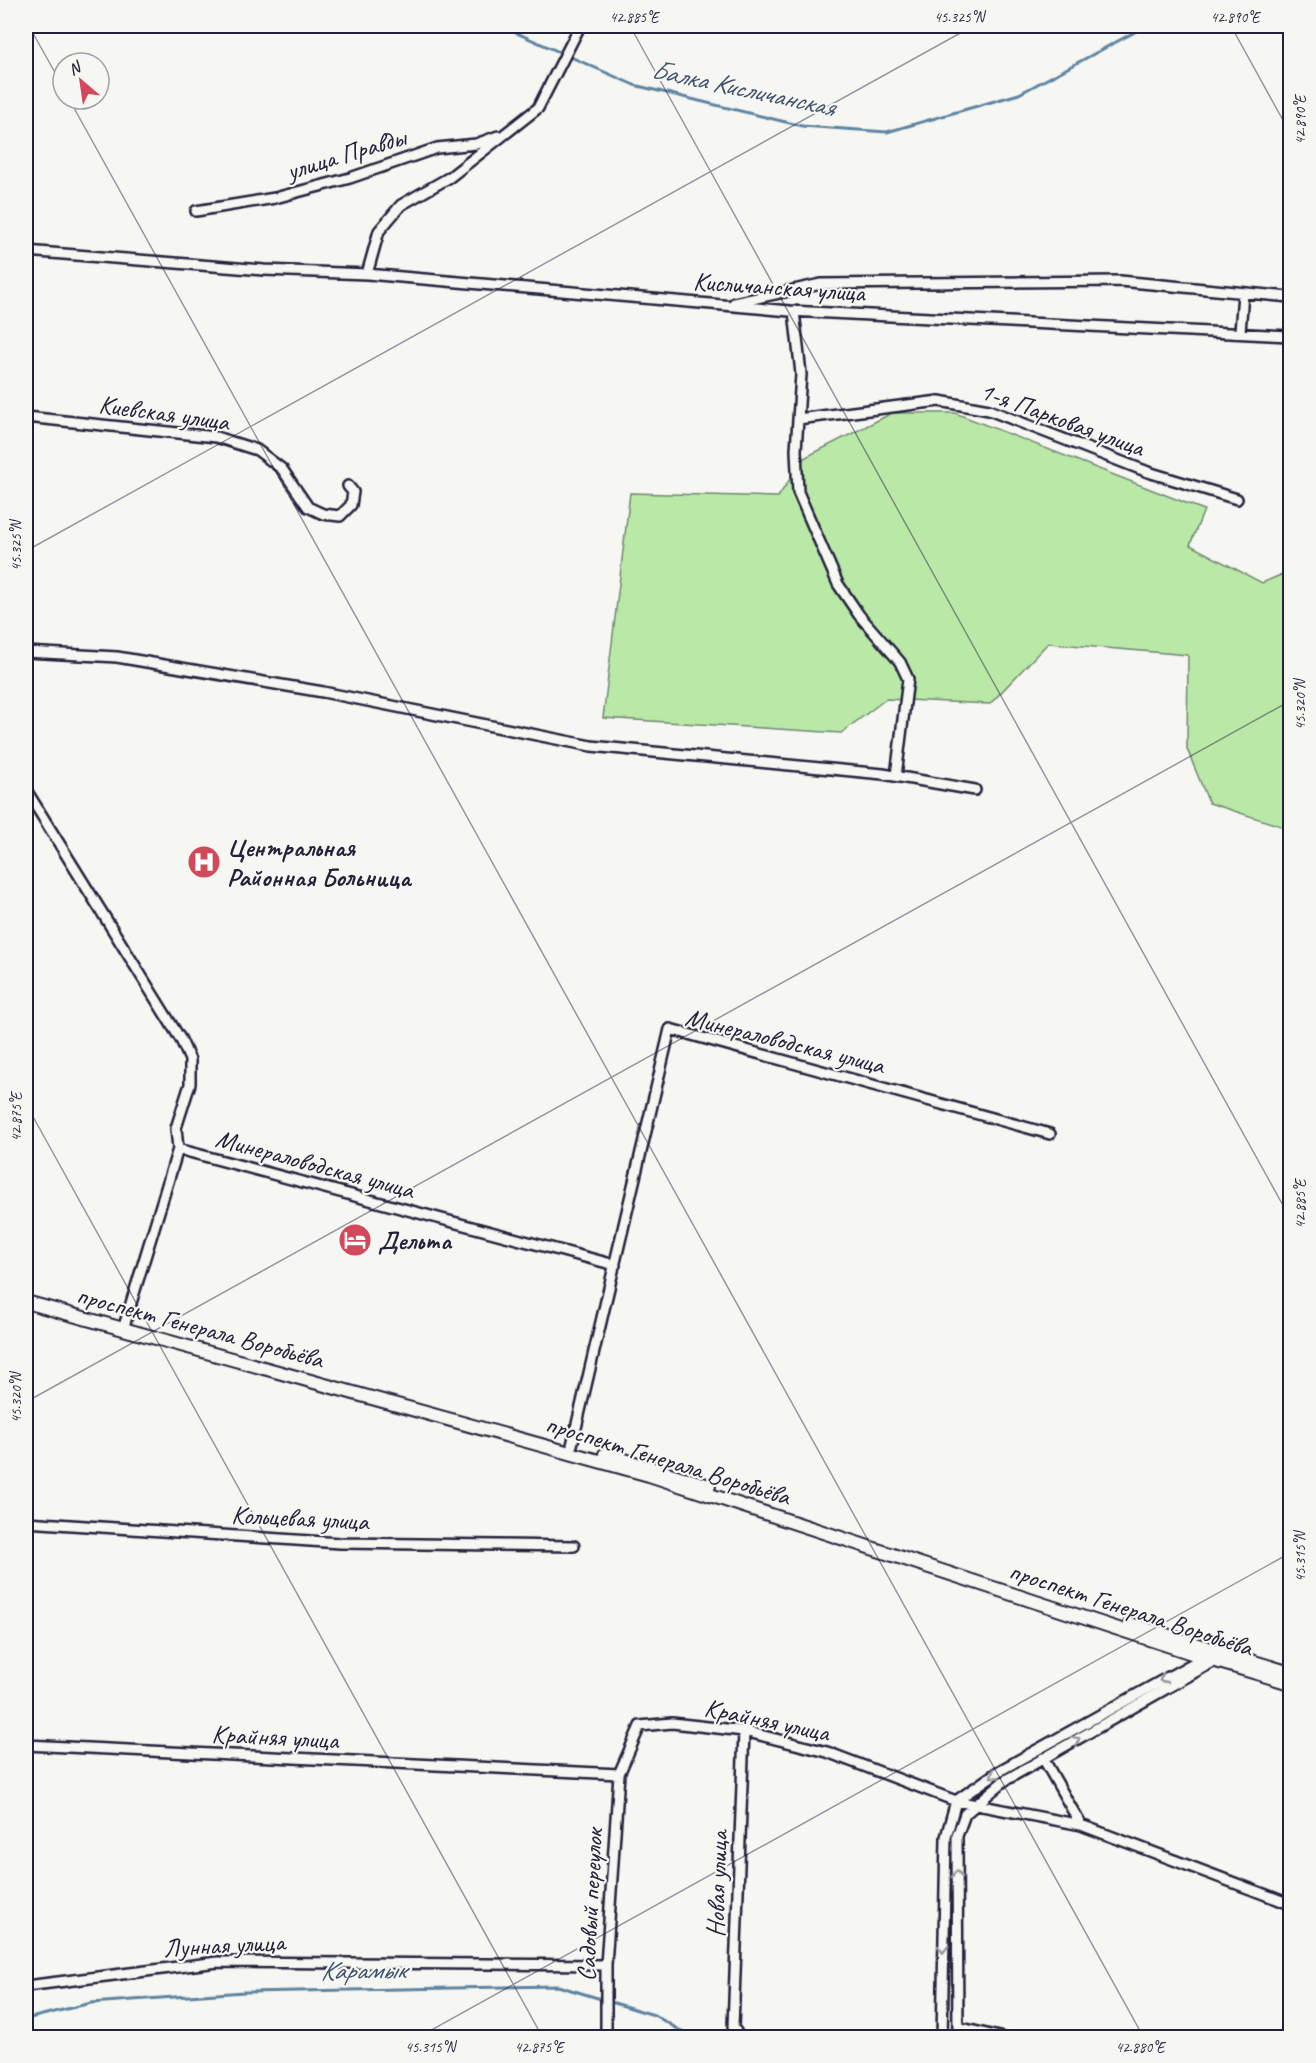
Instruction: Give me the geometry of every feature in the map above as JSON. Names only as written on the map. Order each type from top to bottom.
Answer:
[{"type":"main road","name":"проспект Генерала Воробьёва","points":[[26,1293],[125,1323],[656,1468],[1290,1683]]},
{"type":"main road","name":"проспект Генерала Воробьёва","points":[[26,1302],[649,1475],[1215,1656],[1290,1673]]},
{"type":"street","name":"улица Правды","points":[[367,274],[379,231],[401,205],[450,177],[538,108],[580,26]]},
{"type":"street","name":"улица Правды","points":[[196,211],[275,198],[350,178],[437,148],[476,144],[508,132]]},
{"type":"street","name":"Кисличанская улица","points":[[26,251],[264,270],[367,274],[794,311],[1290,336]]},
{"type":"street","points":[[726,305],[821,284],[1120,281],[1290,297]]},
{"type":"street","points":[[1240,332],[1243,293]]},
{"type":"street","points":[[794,311],[801,374],[798,419],[798,492],[838,584],[859,615],[900,662],[908,679],[896,776]]},
{"type":"street","name":"1-я Парковая улица","points":[[798,419],[939,401],[989,410],[1148,472],[1237,499]]},
{"type":"street","name":"Киевская улица","points":[[26,417],[216,437],[257,450],[282,469],[308,507],[323,514],[340,516],[351,505],[353,492],[348,486]]},
{"type":"street","points":[[26,652],[117,657],[324,692],[591,746],[896,776],[975,790]]},
{"type":"street","points":[[26,790],[163,1011],[190,1060],[190,1084],[176,1128],[178,1149],[125,1323]]},
{"type":"street","name":"Минераловодская улица","points":[[572,1445],[670,1029],[1050,1134]]},
{"type":"street","name":"Минераловодская улица","points":[[178,1149],[615,1265]]},
{"type":"street","name":"Кольцевая улица","points":[[26,1522],[340,1543],[574,1546]]},
{"type":"street","points":[[1003,2037],[958,2032],[957,1836],[965,1814],[1004,1781],[1215,1656]]},
{"type":"street","points":[[942,2037],[946,1837],[956,1801],[999,1771],[1215,1656]]},
{"type":"street","name":"Крайняя улица","points":[[26,1745],[619,1774],[640,1726],[672,1723],[744,1731],[827,1752],[956,1801],[1081,1825],[1290,1904]]},
{"type":"street","name":"Новая улица","points":[[740,2037],[733,2027],[744,1731]]},
{"type":"street","points":[[1044,1758],[1081,1825]]},
{"type":"street","name":"Садовый переулок","points":[[606,2037],[606,1965],[619,1774]]},
{"type":"street","name":"Лунная улица","points":[[26,1986],[218,1962],[606,1965]]},
{"type":"green space","points":[[892,413],[955,413],[1204,510],[1190,545],[1262,583],[1290,571],[1290,829],[1209,803],[1187,749],[1188,655],[1048,643],[990,704],[886,699],[841,733],[603,718],[630,493],[778,497],[804,458]]},
{"type":"waterway","name":"Балка Кисличанская","points":[[501,26],[634,85],[802,126],[887,132],[1019,94],[1146,26]]},
{"type":"waterway","name":"Балка Кисличанская","points":[[1257,26],[1290,31]]},
{"type":"waterway","name":"Карамык","points":[[26,2019],[91,2003],[244,1992],[558,1986],[654,2015],[693,2038]]},
{"type":"place","name":"Центральная Районная Больница","points":[[204,862]]},
{"type":"place","name":"Дельта","points":[[355,1240]]}]
